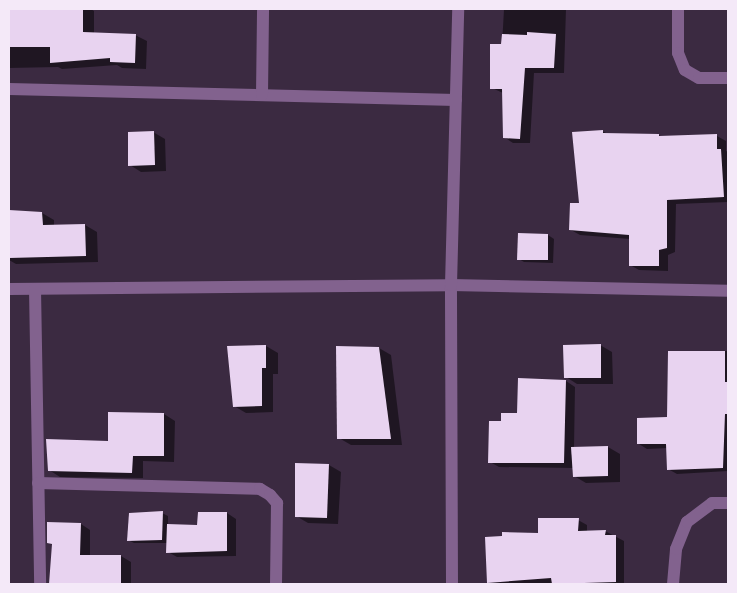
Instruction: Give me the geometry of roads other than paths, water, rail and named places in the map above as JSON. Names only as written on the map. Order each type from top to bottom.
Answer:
[{"type":"street","points":[[262,95],[263,9]]},
{"type":"street","points":[[452,584],[451,285],[458,9]]},
{"type":"street","points":[[678,9],[678,53],[684,70],[699,78],[728,78]]},
{"type":"street","points":[[9,90],[456,100]]},
{"type":"street","points":[[9,289],[451,285],[728,291]]},
{"type":"street","points":[[35,289],[40,584]]},
{"type":"street","points":[[38,483],[260,488],[277,503],[276,584]]},
{"type":"street","points":[[673,584],[676,549],[687,522],[712,503],[728,503]]}]
